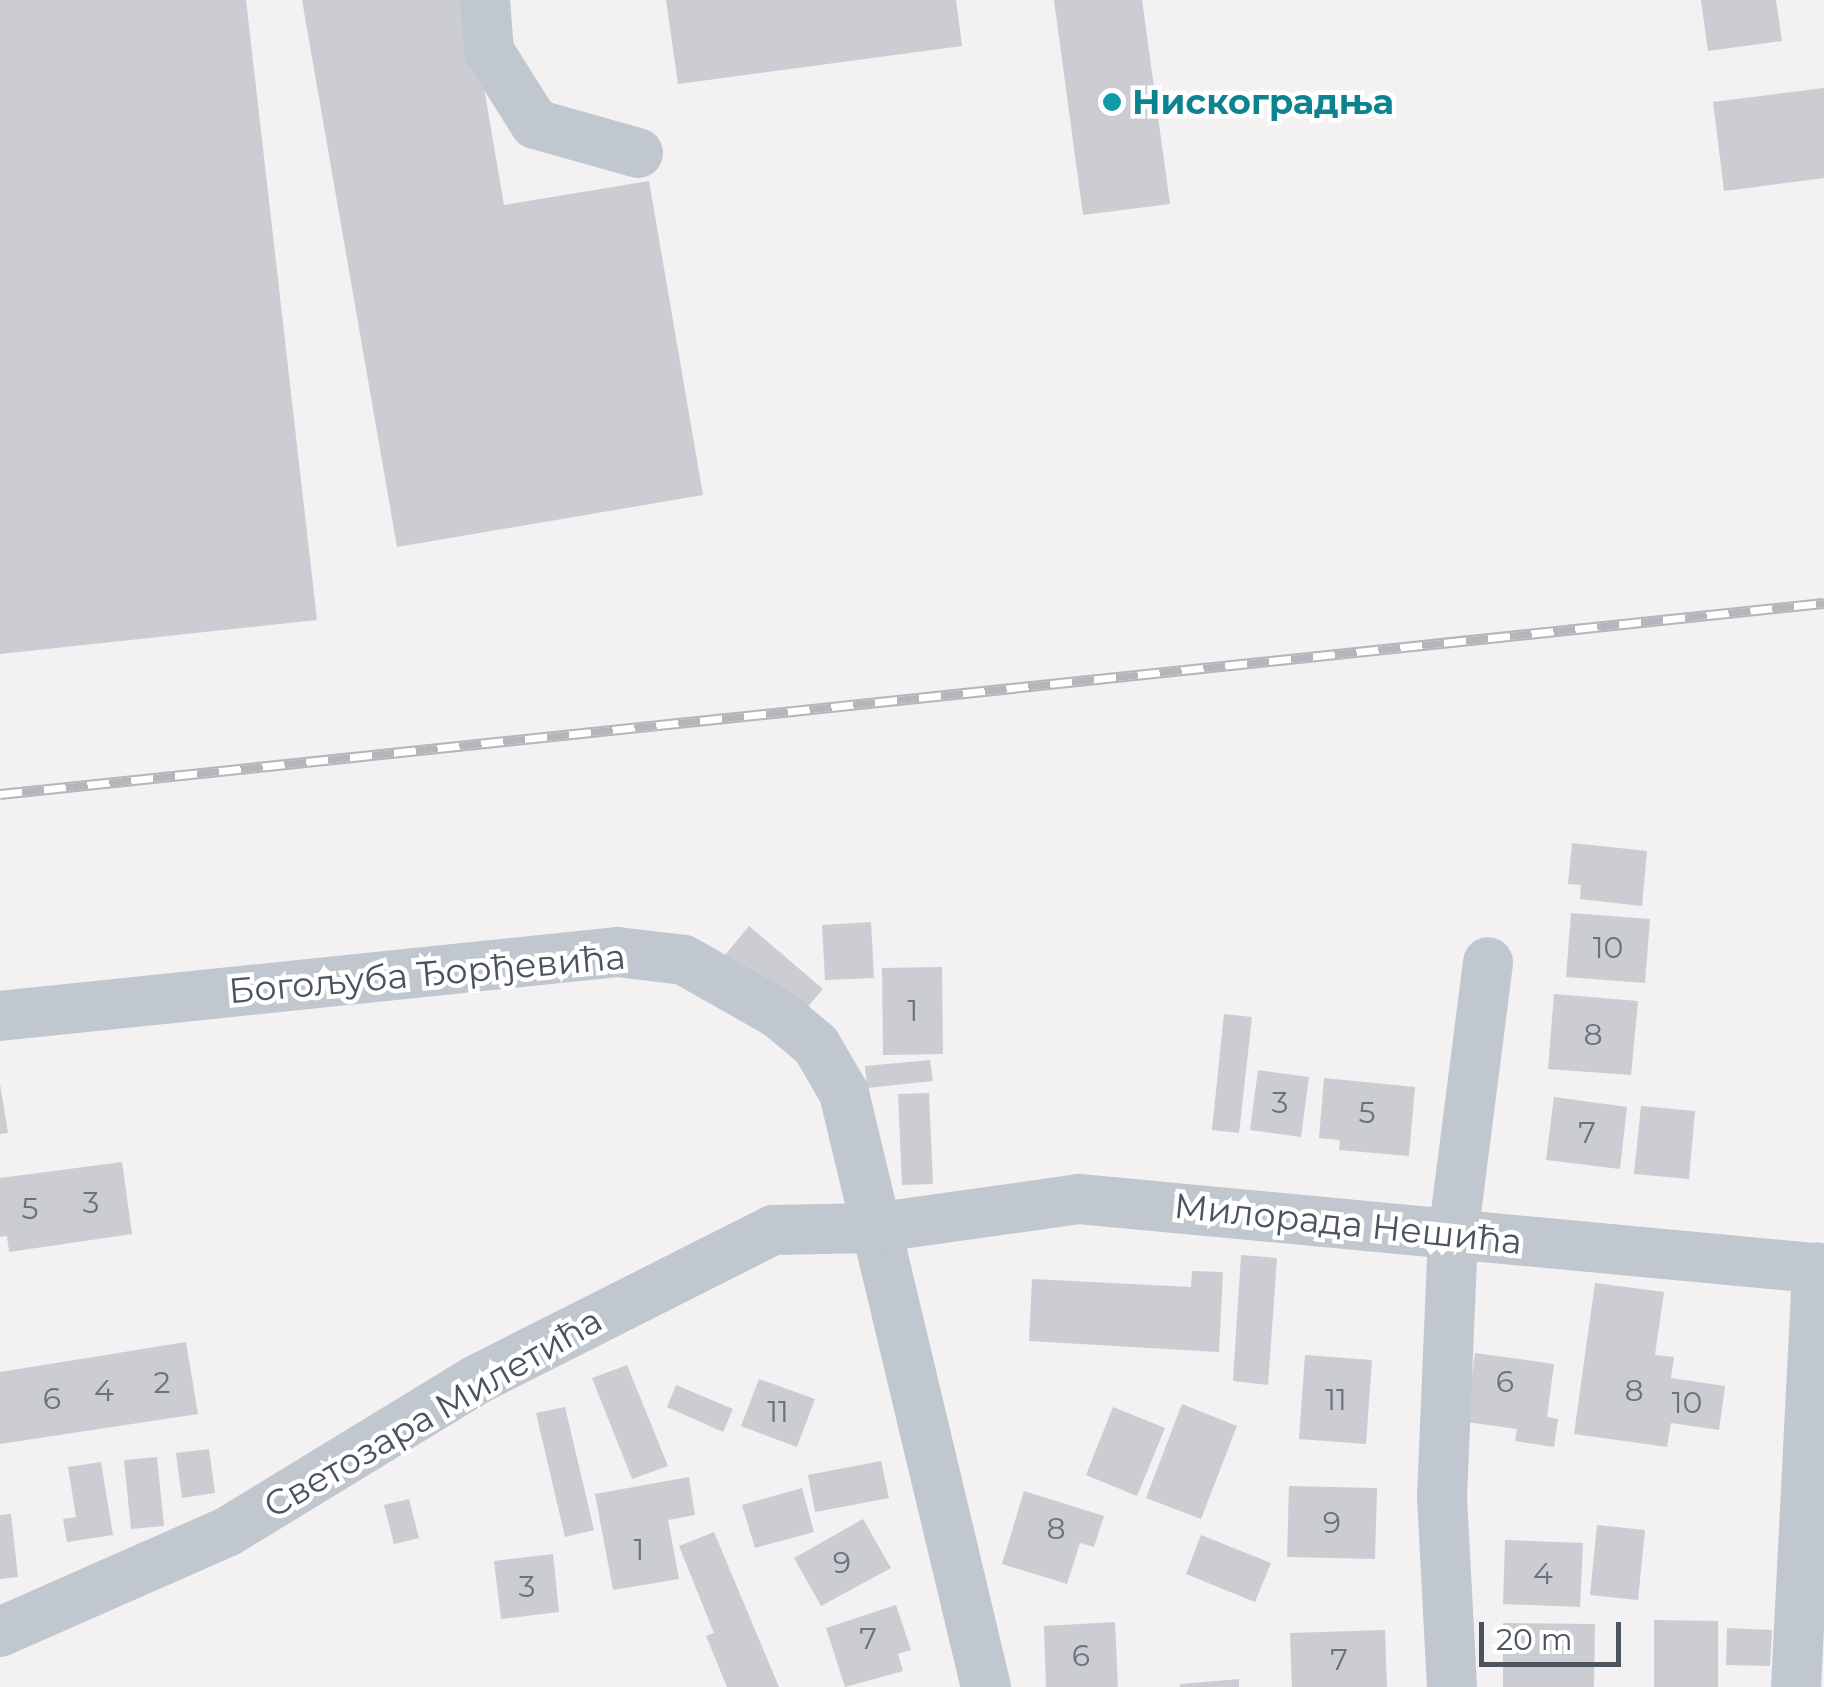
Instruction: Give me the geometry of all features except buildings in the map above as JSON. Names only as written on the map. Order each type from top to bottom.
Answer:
[{"type":"street","points":[[485,0],[488,51],[535,124],[638,152]]},
{"type":"street","name":"Богољуба Ђорђевића","points":[[0,1016],[443,966],[618,952],[684,960],[735,985],[816,1045],[844,1092],[864,1160],[873,1228],[986,1687]]},
{"type":"street","points":[[1452,1687],[1442,1497],[1453,1236],[1488,962]]},
{"type":"street","name":"Милорада Нешића","points":[[873,1228],[1079,1199],[1820,1269]]},
{"type":"street","name":"Светозара Милетића","points":[[0,1632],[227,1532],[478,1379],[773,1230],[873,1228]]},
{"type":"street","points":[[1796,1687],[1820,1269]]},
{"type":"railway","points":[[0,794],[1824,603]]},
{"type":"place","name":"Нискоградња","points":[[1112,102]]}]
